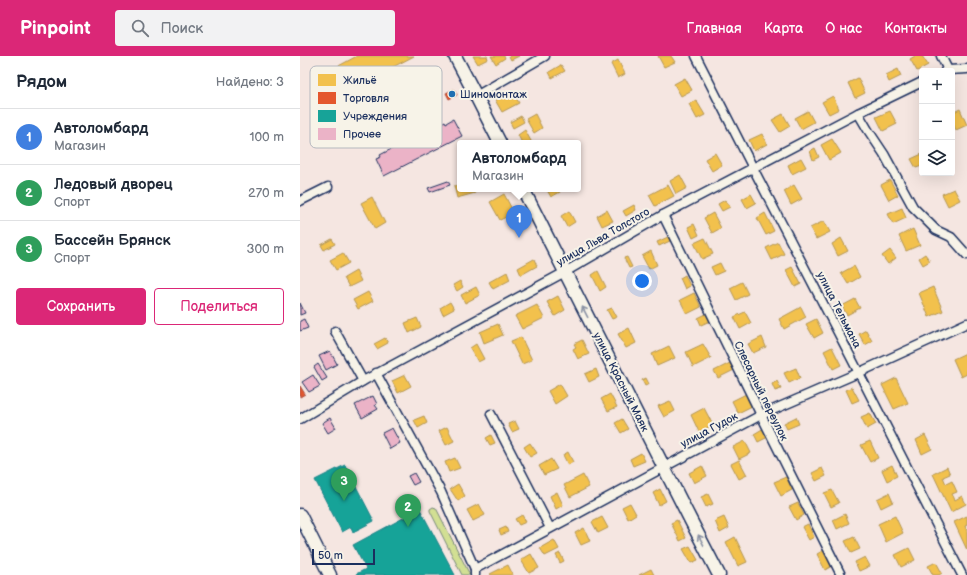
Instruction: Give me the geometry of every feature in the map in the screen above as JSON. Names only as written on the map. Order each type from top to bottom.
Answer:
[{"type":"main road","points":[[454,56],[498,140]]},
{"type":"main road","name":"улица Красный Маяк","points":[[525,192],[719,575]]},
{"type":"main road","points":[[300,516],[330,575]]},
{"type":"street","points":[[476,96],[545,56]]},
{"type":"street","name":"улица Тельмана","points":[[696,56],[962,575]]},
{"type":"street","points":[[941,56],[946,68]]},
{"type":"street","points":[[955,70],[966,70]]},
{"type":"street","name":"улица Льва Толстого","points":[[300,420],[376,373],[565,272],[663,215],[858,113],[919,83]]},
{"type":"street","points":[[858,113],[884,154],[913,207],[936,230],[951,237],[967,255]]},
{"type":"street","points":[[300,201],[328,187]]},
{"type":"street","name":"Слесарный переулок","points":[[663,215],[761,416],[841,575]]},
{"type":"street","name":"улица Гудок","points":[[475,572],[550,528],[761,416],[967,323]]},
{"type":"street","points":[[335,330],[363,381]]},
{"type":"street","points":[[376,373],[441,492],[475,572]]},
{"type":"street","points":[[491,414],[550,528]]},
{"type":"green space","points":[[433,507],[436,508],[470,575],[462,575],[430,511]]},
{"type":"building: Жильё","points":[[357,56],[414,56],[395,66],[339,66]]},
{"type":"building: Жильё","points":[[473,56],[487,56],[488,59],[478,64]]},
{"type":"building: Жильё","points":[[491,56],[504,56],[505,58],[496,64]]},
{"type":"building: Жильё","points":[[509,56],[519,56],[511,60]]},
{"type":"building: Жильё","points":[[658,56],[671,56],[675,62],[664,67]]},
{"type":"building: Жильё","points":[[915,56],[922,56],[928,65],[919,68],[917,71],[910,59]]},
{"type":"building: Жильё","points":[[618,60],[625,74],[618,78],[611,64]]},
{"type":"building: Жильё","points":[[561,65],[565,71],[552,78],[549,72]]},
{"type":"building: Жильё","points":[[898,69],[901,76],[889,82],[886,75]]},
{"type":"building: Жильё","points":[[685,78],[692,90],[681,96],[674,84]]},
{"type":"building: Жильё","points":[[858,78],[865,93],[855,98],[848,83]]},
{"type":"building: Жильё","points":[[512,90],[519,103],[502,112],[495,100]]},
{"type":"building: Жильё","points":[[833,96],[839,109],[829,114],[822,102]]},
{"type":"building: Жильё","points":[[696,100],[705,115],[697,119],[689,104]]},
{"type":"building: Жильё","points":[[960,109],[967,125],[956,130],[955,128],[955,112]]},
{"type":"building: Жильё","points":[[808,111],[814,122],[801,129],[795,118]]},
{"type":"building: Жильё","points":[[890,111],[897,124],[883,131],[876,117]]},
{"type":"building: Жильё","points":[[535,114],[542,128],[534,133],[526,119]]},
{"type":"building: Жильё","points":[[783,114],[790,126],[780,132],[772,120]]},
{"type":"building: Жильё","points":[[521,116],[524,122],[513,128],[510,122]]},
{"type":"building: Жильё","points":[[525,130],[530,140],[520,140],[518,135]]},
{"type":"building: Жильё","points":[[762,134],[767,144],[754,151],[749,140]]},
{"type":"building: Жильё","points":[[832,139],[841,153],[829,160],[821,145]]},
{"type":"building: Жильё","points":[[815,148],[819,157],[813,160],[810,151]]},
{"type":"building: Жильё","points":[[715,153],[722,165],[712,171],[705,159]]},
{"type":"building: Жильё","points":[[919,155],[919,167],[916,168],[911,159]]},
{"type":"building: Жильё","points":[[801,158],[806,167],[792,174],[788,165]]},
{"type":"building: Жильё","points":[[680,175],[687,188],[676,194],[670,181]]},
{"type":"building: Жильё","points":[[890,180],[898,195],[889,200],[881,185]]},
{"type":"building: Жильё","points":[[668,185],[674,196],[655,206],[649,195]]},
{"type":"building: Жильё","points":[[794,185],[802,199],[791,205],[784,191]]},
{"type":"building: Жильё","points":[[454,186],[457,186],[457,192],[475,193],[457,198]]},
{"type":"building: Жильё","points":[[954,189],[960,200],[948,206],[942,194]]},
{"type":"building: Жильё","points":[[548,192],[560,192],[551,197]]},
{"type":"building: Жильё","points":[[504,194],[514,213],[500,220],[490,202]]},
{"type":"building: Жильё","points":[[751,194],[756,203],[747,208],[742,199]]},
{"type":"building: Жильё","points":[[372,197],[385,223],[375,229],[361,203]]},
{"type":"building: Жильё","points":[[725,200],[730,207],[722,211],[718,204]]},
{"type":"building: Жильё","points":[[634,205],[636,210],[626,216],[623,211]]},
{"type":"building: Жильё","points":[[902,208],[906,218],[893,224],[888,214]]},
{"type":"building: Жильё","points":[[607,210],[613,221],[602,226],[597,216]]},
{"type":"building: Жильё","points":[[569,211],[575,222],[567,227],[561,216]]},
{"type":"building: Жильё","points":[[713,213],[721,228],[712,233],[704,218]]},
{"type":"building: Жильё","points":[[765,213],[774,231],[766,235],[757,218]]},
{"type":"building: Жильё","points":[[824,221],[830,232],[816,239],[810,228]]},
{"type":"building: Жильё","points":[[694,224],[699,235],[693,238],[688,227]]},
{"type":"building: Жильё","points":[[913,229],[920,245],[906,251],[899,236]]},
{"type":"building: Жильё","points":[[668,237],[670,241],[659,246],[657,242]]},
{"type":"building: Жильё","points":[[705,238],[713,254],[702,259],[694,243]]},
{"type":"building: Жильё","points":[[841,238],[848,251],[838,256],[832,244]]},
{"type":"building: Жильё","points":[[332,239],[335,244],[324,250],[321,245]]},
{"type":"building: Жильё","points":[[778,242],[784,254],[772,260],[766,248]]},
{"type":"building: Жильё","points":[[890,250],[896,258],[888,264],[882,256]]},
{"type":"building: Жильё","points":[[651,251],[657,265],[649,269],[642,256]]},
{"type":"building: Жильё","points":[[343,253],[349,263],[336,270],[330,260]]},
{"type":"building: Жильё","points":[[925,254],[930,261],[923,265],[919,258]]},
{"type":"building: Жильё","points":[[627,257],[632,267],[629,268],[624,258]]},
{"type":"building: Жильё","points":[[534,259],[537,266],[521,275],[518,268]]},
{"type":"building: Жильё","points":[[720,263],[724,271],[715,275],[711,267]]},
{"type":"building: Жильё","points":[[854,266],[860,277],[848,284],[841,273]]},
{"type":"building: Жильё","points":[[792,267],[801,284],[795,287],[786,270]]},
{"type":"building: Жильё","points":[[356,271],[361,281],[349,287],[344,278]]},
{"type":"building: Жильё","points":[[598,271],[606,287],[600,291],[592,275]]},
{"type":"building: Жильё","points":[[507,272],[510,280],[493,289],[489,282]]},
{"type":"building: Жильё","points":[[685,275],[690,286],[685,289],[680,278]]},
{"type":"building: Жильё","points":[[460,281],[463,287],[457,291],[453,285]]},
{"type":"building: Жильё","points":[[742,282],[748,294],[736,300],[730,288]]},
{"type":"building: Жильё","points":[[476,287],[480,295],[465,303],[461,295]]},
{"type":"building: Жильё","points":[[933,287],[943,311],[929,317],[919,293]]},
{"type":"building: Жильё","points":[[368,292],[373,301],[358,309],[353,300]]},
{"type":"building: Жильё","points":[[694,293],[701,307],[687,314],[680,300]]},
{"type":"building: Жильё","points":[[558,296],[565,310],[555,316],[547,302]]},
{"type":"building: Жильё","points":[[855,299],[860,308],[847,315],[842,306]]},
{"type":"building: Жильё","points":[[450,302],[454,309],[443,315],[440,308]]},
{"type":"building: Жильё","points":[[537,305],[544,318],[522,329],[515,316]]},
{"type":"building: Жильё","points":[[801,307],[806,317],[784,329],[779,319]]},
{"type":"building: Жильё","points":[[612,308],[617,317],[612,319],[607,310]]},
{"type":"building: Жильё","points":[[745,312],[751,323],[740,329],[734,317]]},
{"type":"building: Жильё","points":[[706,314],[710,321],[701,325],[698,318]]},
{"type":"building: Жильё","points":[[417,318],[421,327],[409,333],[405,323]]},
{"type":"building: Жильё","points":[[816,319],[823,333],[814,338],[806,324]]},
{"type":"building: Жильё","points":[[498,324],[503,335],[484,343],[480,332]]},
{"type":"building: Жильё","points":[[629,328],[636,343],[626,348],[618,334]]},
{"type":"building: Жильё","points":[[866,330],[872,341],[865,345],[859,334]]},
{"type":"building: Жильё","points":[[521,337],[532,360],[522,364],[511,341]]},
{"type":"building: Жильё","points":[[762,337],[766,347],[753,353],[748,344]]},
{"type":"building: Жильё","points":[[385,338],[388,343],[377,349],[374,344]]},
{"type":"building: Жильё","points":[[582,340],[589,354],[578,359],[573,349],[576,347],[574,344]]},
{"type":"building: Жильё","points":[[476,344],[484,359],[478,362],[470,348]]},
{"type":"building: Жильё","points":[[703,344],[711,358],[693,367],[686,352]]},
{"type":"building: Жильё","points":[[669,346],[675,358],[657,366],[652,354]]},
{"type":"building: Жильё","points":[[832,347],[841,365],[833,369],[824,351]]},
{"type":"building: Жильё","points":[[966,353],[967,374],[961,377],[953,359]]},
{"type":"building: Жильё","points":[[730,363],[734,370],[718,378],[714,371]]},
{"type":"building: Жильё","points":[[796,368],[800,378],[789,383],[784,373]]},
{"type":"building: Жильё","points":[[596,369],[599,377],[589,382],[585,374]]},
{"type":"building: Жильё","points":[[405,375],[411,386],[398,393],[392,381]]},
{"type":"building: Жильё","points":[[646,378],[649,384],[645,386],[642,380]]},
{"type":"building: Жильё","points":[[896,378],[908,403],[894,409],[882,385]]},
{"type":"building: Жильё","points":[[777,381],[781,389],[775,391],[772,384]]},
{"type":"building: Жильё","points":[[560,384],[567,396],[555,404],[548,391]]},
{"type":"building: Жильё","points":[[852,387],[859,400],[852,403],[846,390]]},
{"type":"building: Жильё","points":[[610,394],[617,407],[608,411],[601,399]]},
{"type":"building: Жильё","points":[[746,394],[752,406],[738,413],[732,401]]},
{"type":"building: Жильё","points":[[670,401],[675,411],[664,417],[658,406]]},
{"type":"building: Жильё","points":[[704,408],[713,425],[699,432],[691,415]]},
{"type":"building: Жильё","points":[[870,413],[876,424],[867,429],[861,417]]},
{"type":"building: Жильё","points":[[424,416],[427,423],[418,428],[414,420]]},
{"type":"building: Жильё","points":[[796,417],[799,424],[787,429],[784,423]]},
{"type":"building: Жильё","points":[[622,419],[628,429],[621,433],[615,423]]},
{"type":"building: Жильё","points":[[515,421],[519,429],[512,432],[508,424]]},
{"type":"building: Жильё","points":[[447,427],[454,441],[446,445],[439,431]]},
{"type":"building: Жильё","points":[[764,428],[768,437],[758,442],[754,434]]},
{"type":"building: Жильё","points":[[491,435],[495,443],[490,445],[486,438]]},
{"type":"building: Жильё","points":[[925,435],[932,449],[922,454],[916,440]]},
{"type":"building: Жильё","points":[[745,441],[751,453],[739,459],[733,447]]},
{"type":"building: Жильё","points":[[870,441],[878,458],[870,462],[861,445]]},
{"type":"building: Жильё","points":[[530,443],[537,453],[530,457],[524,447]]},
{"type":"building: Жильё","points":[[568,452],[573,462],[568,465],[563,455]]},
{"type":"building: Жильё","points":[[641,453],[645,461],[633,466],[630,459]]},
{"type":"building: Жильё","points":[[455,458],[460,468],[449,472],[445,462]]},
{"type":"building: Жильё","points":[[551,459],[557,469],[544,475],[539,466]]},
{"type":"building: Жильё","points":[[739,460],[747,475],[739,479],[731,464]]},
{"type":"building: Жильё","points":[[892,465],[897,476],[887,481],[882,470]]},
{"type":"building: Жильё","points":[[702,466],[707,476],[694,483],[689,473]]},
{"type":"building: Жильё","points":[[947,467],[950,474],[943,477],[946,484],[952,481],[957,492],[952,494],[955,500],[962,496],[966,504],[951,512],[933,474]]},
{"type":"building: Жильё","points":[[822,468],[826,476],[816,481],[812,473]]},
{"type":"building: Жильё","points":[[583,475],[589,487],[570,497],[564,485]]},
{"type":"building: Жильё","points":[[786,477],[792,490],[781,496],[774,482]]},
{"type":"building: Жильё","points":[[458,484],[465,496],[458,501],[450,489]]},
{"type":"building: Жильё","points":[[660,489],[666,501],[659,505],[653,493]]},
{"type":"building: Жильё","points":[[832,490],[839,503],[831,507],[824,493]]},
{"type":"building: Жильё","points":[[557,492],[563,505],[556,509],[550,496]]},
{"type":"building: Жильё","points":[[889,493],[893,502],[881,508],[877,499]]},
{"type":"building: Жильё","points":[[708,494],[713,504],[706,507],[701,497]]},
{"type":"building: Жильё","points":[[630,503],[636,514],[628,519],[622,507]]},
{"type":"building: Жильё","points":[[798,503],[804,515],[796,520],[789,507]]},
{"type":"building: Жильё","points":[[479,504],[485,515],[473,521],[467,510]]},
{"type":"building: Жильё","points":[[845,514],[849,523],[837,529],[833,520]]},
{"type":"building: Жильё","points":[[522,515],[526,522],[519,525],[515,519]]},
{"type":"building: Жильё","points":[[895,516],[903,533],[886,542],[878,524]]},
{"type":"building: Жильё","points":[[967,516],[967,525],[965,526],[967,531],[967,550],[954,522]]},
{"type":"building: Жильё","points":[[602,517],[608,528],[598,533],[592,522]]},
{"type":"building: Жильё","points":[[724,517],[729,528],[720,533],[715,521]]},
{"type":"building: Жильё","points":[[677,520],[686,538],[680,541],[671,523]]},
{"type":"building: Жильё","points":[[808,524],[814,537],[809,540],[802,527]]},
{"type":"building: Жильё","points":[[506,527],[508,532],[501,535],[499,530]]},
{"type":"building: Жильё","points":[[584,528],[590,541],[581,545],[575,533]]},
{"type":"building: Жильё","points":[[735,537],[747,562],[738,566],[726,542]]},
{"type":"building: Жильё","points":[[854,537],[860,549],[851,553],[845,541]]},
{"type":"building: Жильё","points":[[554,540],[559,549],[545,556],[540,548]]},
{"type":"building: Жильё","points":[[690,546],[698,560],[691,563],[683,549]]},
{"type":"building: Жильё","points":[[909,548],[915,560],[901,567],[895,555]]},
{"type":"building: Жильё","points":[[824,550],[832,566],[825,570],[817,554]]},
{"type":"building: Жильё","points":[[560,553],[564,561],[560,563],[556,555]]},
{"type":"building: Жильё","points":[[531,554],[539,568],[529,573],[521,560]]},
{"type":"building: Жильё","points":[[865,557],[870,566],[859,571],[855,562]]},
{"type":"building: Жильё","points":[[936,562],[942,573],[939,575],[933,575],[928,566]]},
{"type":"building: Жильё","points":[[508,565],[513,575],[490,574]]},
{"type":"building: Жильё","points":[[651,569],[654,575],[639,575]]},
{"type":"building: Торговля","name":"Шиномонтаж","points":[[454,89],[457,95],[449,99],[446,93]]},
{"type":"building: Торговля","points":[[300,386],[305,394],[300,397]]},
{"type":"building: Учреждения","points":[[345,465],[374,521],[353,532],[351,527],[342,532],[315,480]]},
{"type":"building: Учреждения","points":[[420,509],[455,575],[356,575],[366,569],[353,545]]},
{"type":"building: Прочее","points":[[453,119],[462,136],[442,146],[442,123],[445,121],[446,123]]},
{"type":"building: Прочее","points":[[393,148],[439,148],[384,176],[376,159],[381,157],[380,155]]},
{"type":"building: Прочее","points":[[448,181],[450,185],[430,192],[428,188]]},
{"type":"building: Прочее","points":[[300,303],[305,313],[300,315]]},
{"type":"building: Прочее","points":[[304,319],[308,328],[300,331],[300,321]]},
{"type":"building: Прочее","points":[[330,351],[337,364],[326,370],[319,356]]},
{"type":"building: Прочее","points":[[318,364],[327,378],[322,381],[314,367]]},
{"type":"building: Прочее","points":[[313,375],[320,386],[309,392],[302,382]]},
{"type":"building: Прочее","points":[[373,396],[377,404],[375,405],[378,409],[362,418],[355,405]]},
{"type":"building: Прочее","points":[[330,418],[336,428],[328,433],[322,423]]},
{"type":"building: Прочее","points":[[392,428],[400,443],[390,449],[382,433]]},
{"type":"building: Прочее","points":[[414,473],[419,482],[413,485],[408,476]]},
{"type":"place","name":"Шиномонтаж","points":[[452,94]]},
{"type":"place","name":"Автоломбард","points":[[519,238]]},
{"type":"place","name":"Бассейн Брянск","points":[[344,501]]},
{"type":"place","name":"Ледовый дворец","points":[[408,527]]}]
